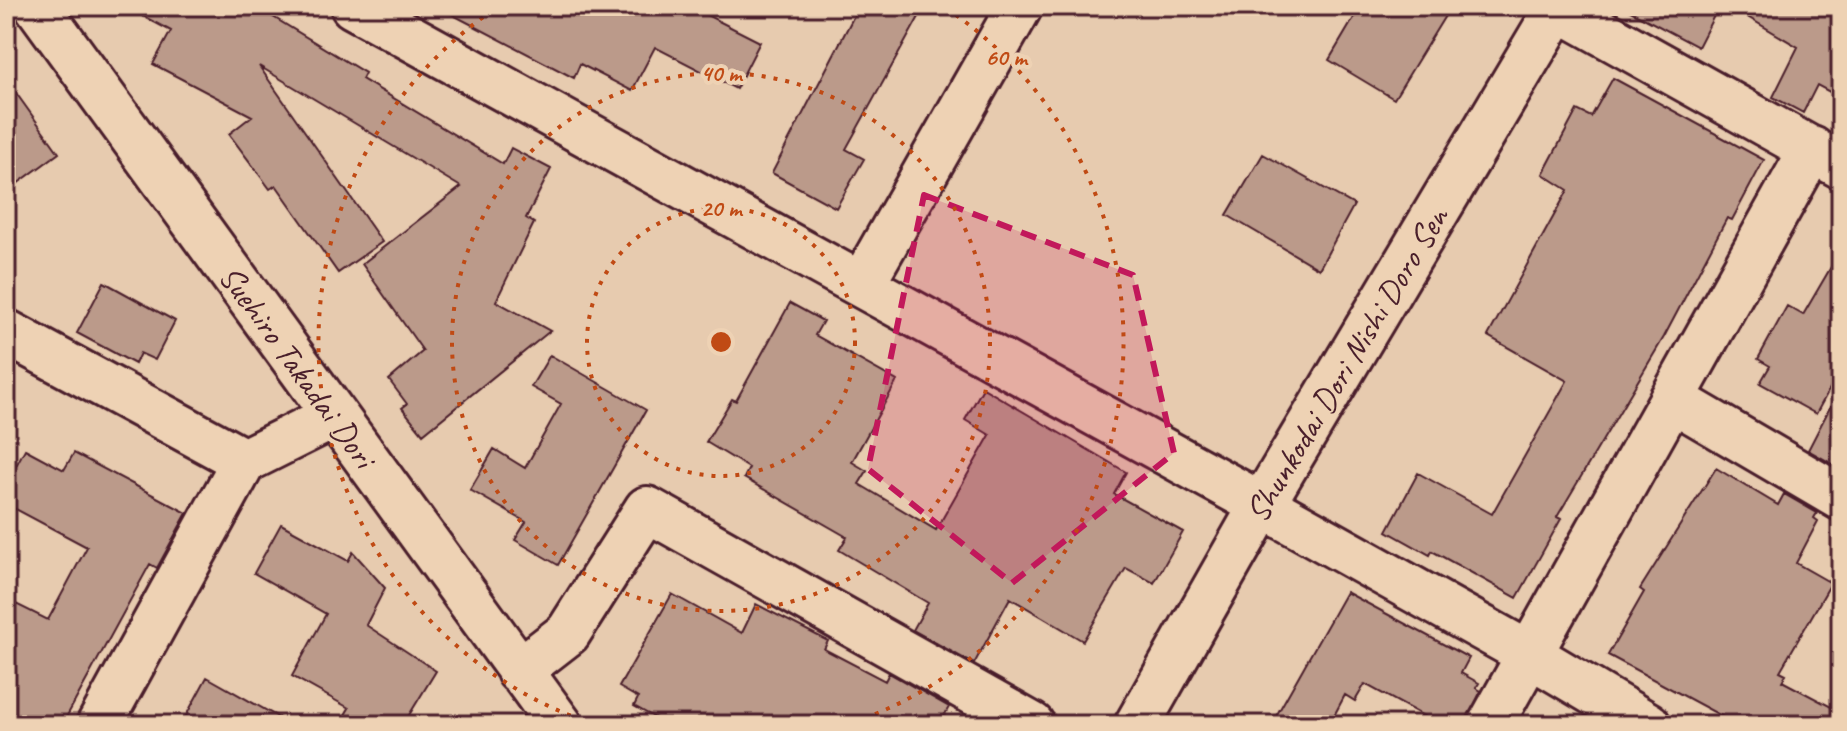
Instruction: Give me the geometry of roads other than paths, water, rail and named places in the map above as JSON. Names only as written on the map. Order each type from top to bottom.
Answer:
[{"type":"street","name":"Suehiro Takadai Dori","points":[[37,6],[560,725]]},
{"type":"street","points":[[353,6],[1262,505],[1529,654],[1648,725]]},
{"type":"street","points":[[862,284],[1020,6]]},
{"type":"street","points":[[1490,725],[1672,399],[1826,157],[1558,7]]},
{"type":"street","name":"Shunkodai Dori Nishi Doro Sen","points":[[1137,725],[1262,505],[1558,7]]},
{"type":"street","points":[[6,332],[244,461]]},
{"type":"street","points":[[1672,399],[1841,498]]},
{"type":"street","points":[[99,725],[244,461],[334,416]]},
{"type":"street","points":[[519,671],[568,633],[647,509],[1032,725]]}]
